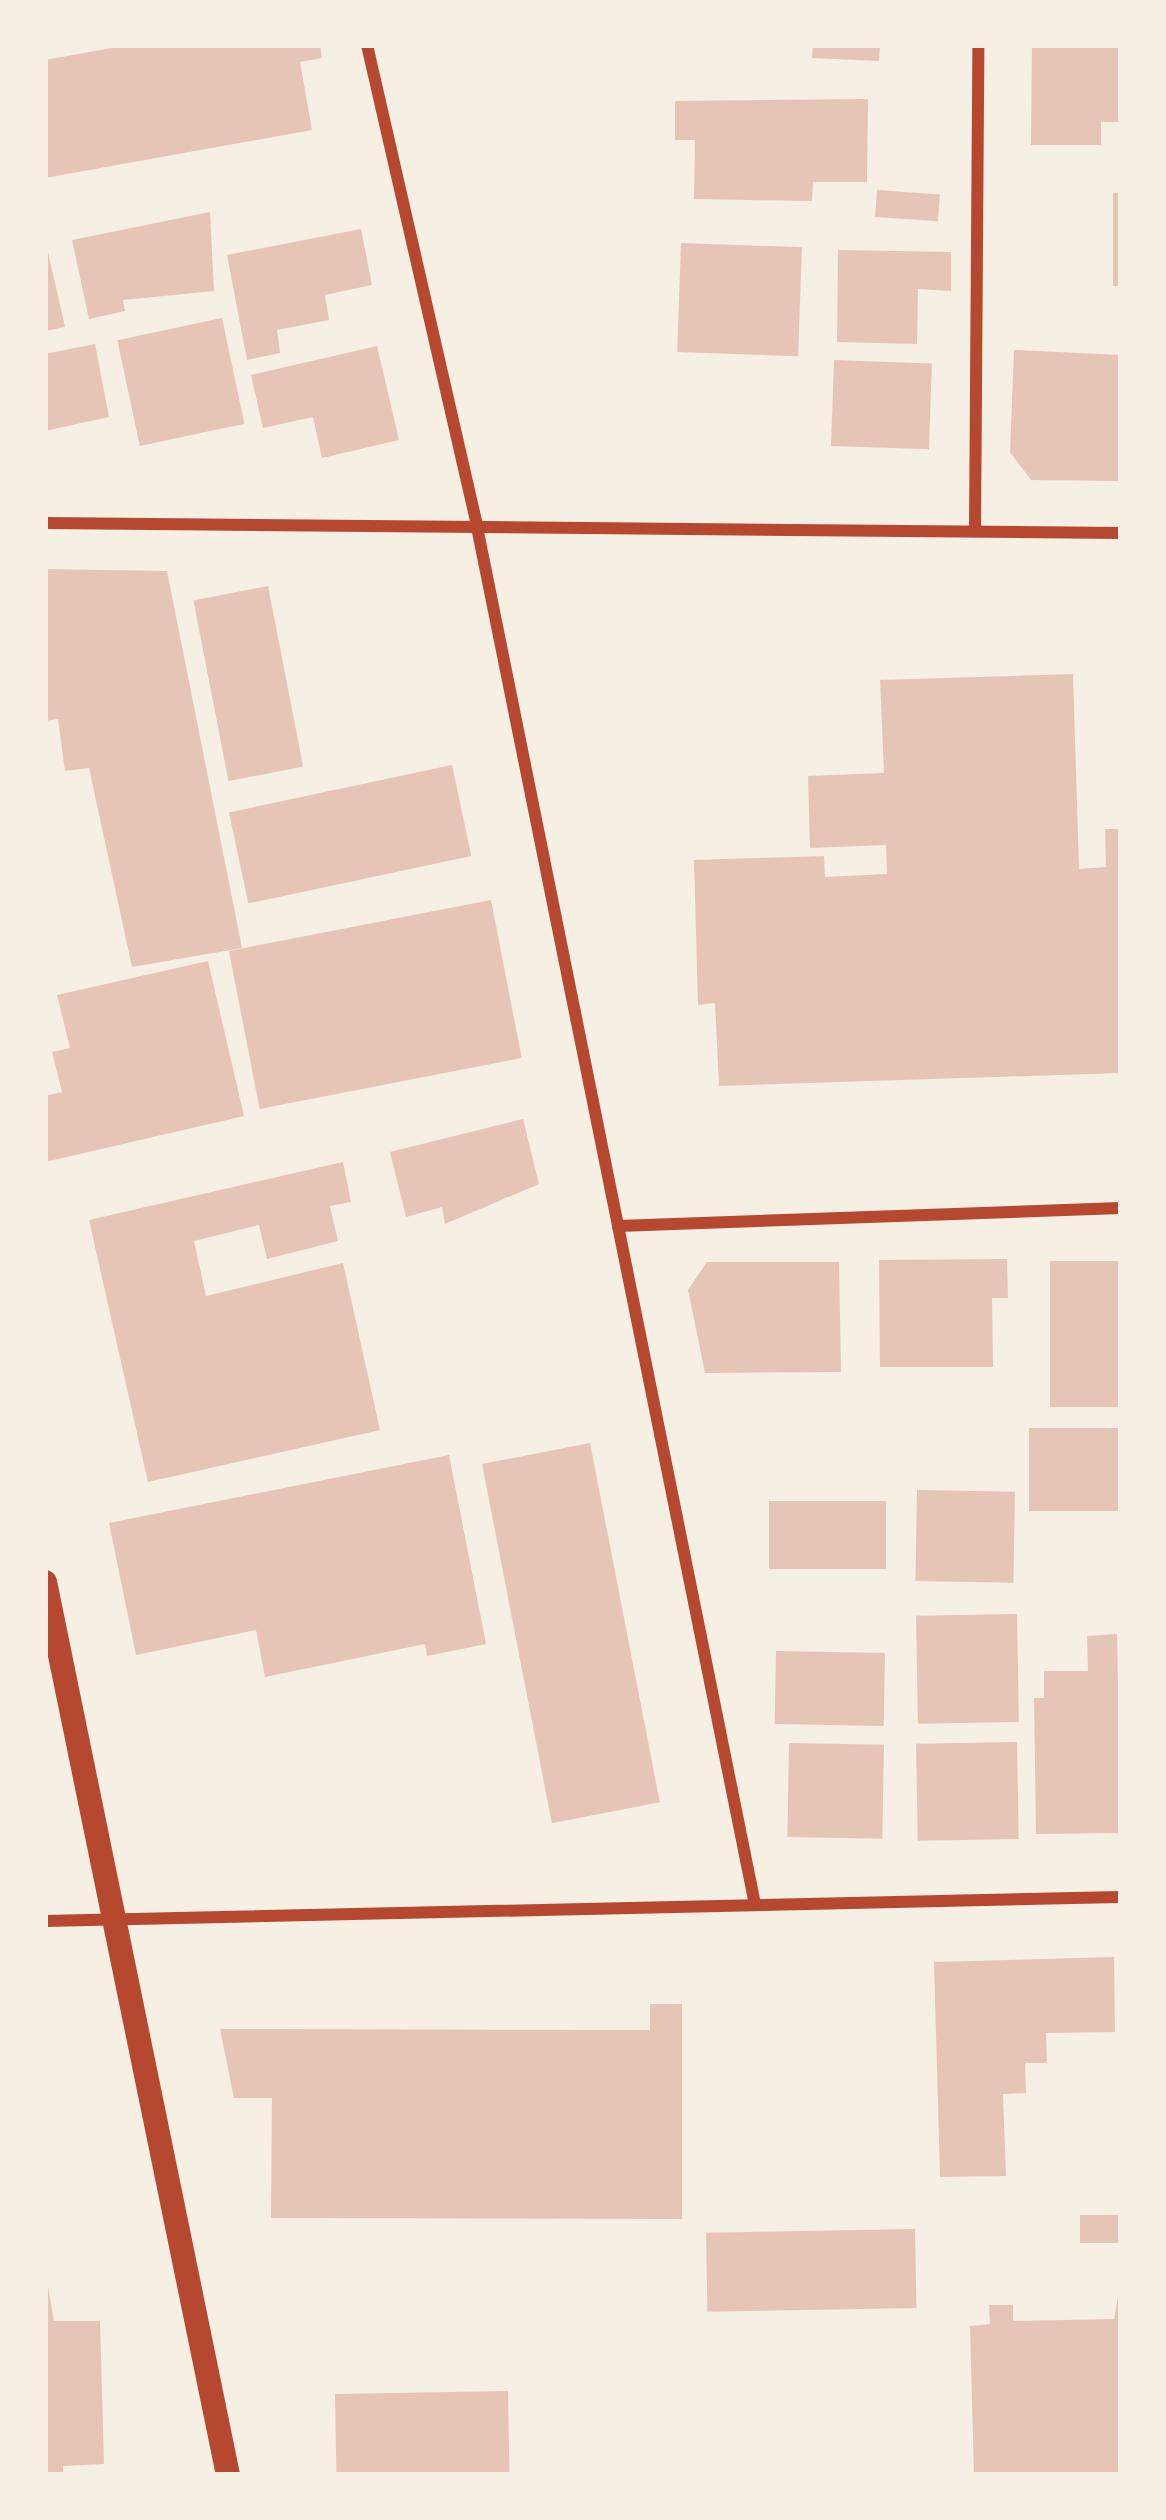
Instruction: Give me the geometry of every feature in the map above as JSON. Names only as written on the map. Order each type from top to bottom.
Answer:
[{"type":"main road","points":[[45,1582],[120,1916],[228,2475]]},
{"type":"street","points":[[367,45],[477,527],[755,1904]]},
{"type":"street","points":[[975,531],[978,45]]},
{"type":"street","points":[[45,523],[1121,533]]},
{"type":"street","points":[[619,1226],[1121,1208]]},
{"type":"street","points":[[45,1921],[1121,1897]]},
{"type":"building","points":[[128,45],[320,45],[322,58],[300,62],[312,130],[45,178],[45,60]]},
{"type":"building","points":[[813,45],[880,45],[879,61],[812,58]]},
{"type":"building","points":[[1032,45],[1121,45],[1121,122],[1101,122],[1101,145],[1031,145]]},
{"type":"building","points":[[868,99],[867,182],[813,182],[812,201],[694,199],[695,140],[675,140],[675,101]]},
{"type":"building","points":[[877,190],[940,194],[938,221],[875,217]]},
{"type":"building","points":[[1113,193],[1121,193],[1121,286],[1113,286]]},
{"type":"building","points":[[210,212],[214,291],[123,300],[125,311],[89,319],[72,240]]},
{"type":"building","points":[[361,229],[372,285],[325,295],[329,320],[277,330],[280,353],[247,360],[227,255]]},
{"type":"building","points":[[45,239],[65,327],[45,331]]},
{"type":"building","points":[[681,243],[802,247],[798,356],[677,352]]},
{"type":"building","points":[[838,250],[951,252],[951,291],[918,289],[917,344],[837,342]]},
{"type":"building","points":[[222,318],[244,424],[140,446],[117,340]]},
{"type":"building","points":[[95,344],[109,417],[45,431],[45,354]]},
{"type":"building","points":[[377,346],[399,440],[322,458],[313,417],[263,428],[251,375]]},
{"type":"building","points":[[1014,350],[1121,355],[1121,481],[1031,480],[1010,452]]},
{"type":"building","points":[[834,360],[932,363],[929,449],[831,446]]},
{"type":"building","points":[[45,569],[167,571],[242,948],[132,967],[89,768],[65,771],[58,719],[45,721]]},
{"type":"building","points":[[268,586],[303,767],[229,781],[193,601]]},
{"type":"building","points":[[1073,674],[1079,869],[1106,867],[1105,829],[1121,829],[1121,1073],[719,1086],[715,1003],[698,1005],[694,860],[824,856],[825,877],[887,874],[886,845],[810,848],[808,776],[884,773],[880,680]]},
{"type":"building","points":[[452,765],[471,856],[248,903],[229,812]]},
{"type":"building","points":[[491,900],[522,1058],[260,1109],[229,951]]},
{"type":"building","points":[[208,961],[244,1116],[45,1162],[45,1096],[62,1092],[52,1052],[70,1048],[57,995]]},
{"type":"building","points":[[523,1119],[539,1184],[445,1224],[442,1207],[406,1217],[390,1152]]},
{"type":"building","points":[[343,1162],[351,1202],[330,1206],[338,1241],[267,1259],[259,1225],[194,1241],[206,1296],[343,1263],[380,1430],[148,1482],[89,1220]]},
{"type":"building","points":[[1007,1259],[1008,1298],[992,1298],[993,1367],[880,1367],[879,1260]]},
{"type":"building","points":[[1050,1261],[1121,1261],[1121,1407],[1050,1407]]},
{"type":"building","points":[[707,1262],[839,1262],[841,1372],[705,1373],[688,1290]]},
{"type":"building","points":[[1029,1428],[1121,1428],[1121,1511],[1029,1511]]},
{"type":"building","points":[[590,1443],[660,1802],[552,1823],[482,1464]]},
{"type":"building","points":[[449,1455],[486,1644],[427,1656],[425,1644],[265,1677],[256,1630],[136,1655],[109,1523]]},
{"type":"building","points":[[917,1490],[1015,1492],[1013,1583],[915,1581]]},
{"type":"building","points":[[769,1501],[886,1501],[886,1569],[769,1569]]},
{"type":"building","points":[[1017,1614],[1019,1722],[918,1724],[916,1616]]},
{"type":"building","points":[[1117,1634],[1121,1833],[1036,1834],[1034,1698],[1044,1698],[1044,1671],[1088,1671],[1087,1636]]},
{"type":"building","points":[[776,1651],[885,1653],[884,1726],[775,1724]]},
{"type":"building","points":[[1017,1742],[1019,1839],[918,1841],[916,1744]]},
{"type":"building","points":[[789,1743],[884,1745],[882,1839],[787,1837]]},
{"type":"building","points":[[1114,1957],[1115,2032],[1046,2033],[1047,2063],[1025,2063],[1026,2093],[1003,2094],[1006,2176],[940,2177],[934,1962]]},
{"type":"building","points":[[650,2004],[682,2004],[682,2219],[271,2218],[272,2098],[234,2098],[220,2029],[650,2030]]},
{"type":"building","points":[[1080,2215],[1121,2215],[1121,2243],[1080,2243]]},
{"type":"building","points":[[915,2229],[916,2308],[707,2312],[706,2233]]},
{"type":"building","points":[[45,2270],[54,2321],[100,2321],[104,2464],[63,2466],[63,2475],[45,2475]]},
{"type":"building","points":[[1121,2280],[1121,2475],[974,2475],[970,2326],[990,2324],[989,2305],[1013,2305],[1013,2321],[1114,2319]]},
{"type":"building","points":[[508,2391],[509,2475],[336,2475],[335,2394]]}]
